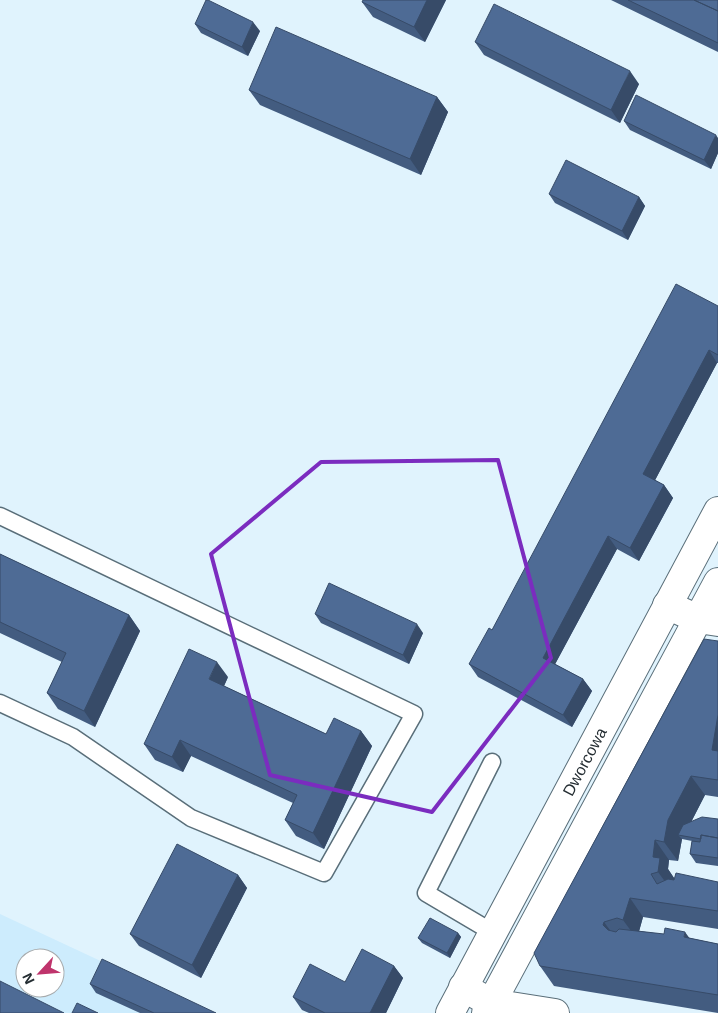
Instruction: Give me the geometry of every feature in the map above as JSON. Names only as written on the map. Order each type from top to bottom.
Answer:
[{"type":"main road","name":"Dworcowa","points":[[450,1013],[718,511]]},
{"type":"main road","name":"Dworcowa","points":[[488,1008],[708,621],[718,582]]},
{"type":"main road","points":[[667,605],[708,621]]},
{"type":"main road","points":[[464,987],[488,1008],[555,1013]]},
{"type":"lane","points":[[0,516],[414,714],[324,873],[191,818],[73,737],[0,703]]},
{"type":"lane","points":[[492,762],[426,893],[492,932]]},
{"type":"highlighted area","points":[[498,460],[551,658],[432,812],[270,775],[211,554],[321,462]]},
{"type":"shaded area","points":[[0,914],[212,1013],[0,1013]]},
{"type":"building","points":[[206,0],[253,22],[242,47],[195,24]]},
{"type":"building","points":[[363,0],[427,0],[414,27],[362,2]]},
{"type":"building","points":[[628,0],[694,0],[718,11],[718,43]]},
{"type":"building","points":[[694,0],[718,0],[718,11]]},
{"type":"building","points":[[494,4],[630,71],[611,110],[475,42]]},
{"type":"building","points":[[276,27],[437,97],[410,159],[249,90]]},
{"type":"building","points":[[636,95],[716,135],[704,160],[624,121]]},
{"type":"building","points":[[566,160],[639,197],[622,231],[549,194]]},
{"type":"building","points":[[676,284],[718,306],[718,355],[709,350],[643,474],[664,485],[630,548],[608,536],[543,658],[583,679],[563,715],[469,664],[489,628],[492,630]]},
{"type":"building","points":[[0,554],[129,615],[84,711],[47,693],[66,653],[0,622]]},
{"type":"building","points":[[329,583],[417,624],[403,655],[315,614]]},
{"type":"building","points":[[704,639],[718,641],[718,715],[712,750],[718,751],[718,780],[691,776],[668,820],[664,842],[655,840],[653,857],[660,858],[658,872],[651,874],[657,884],[668,879],[674,880],[676,873],[718,882],[718,911],[630,898],[623,920],[617,918],[604,922],[603,925],[608,930],[616,932],[619,929],[664,934],[665,928],[685,932],[684,937],[718,944],[718,995],[540,966],[534,953]]},
{"type":"building","points":[[189,649],[217,662],[209,679],[326,734],[334,718],[361,731],[313,833],[285,820],[297,795],[180,740],[172,757],[144,744]]},
{"type":"building","points":[[702,817],[718,819],[718,838],[701,835],[701,839],[678,835],[683,825]]},
{"type":"building","points":[[701,835],[718,838],[718,858],[690,854],[692,841],[700,842]]},
{"type":"building","points":[[177,844],[238,875],[192,965],[130,934]]},
{"type":"building","points":[[430,918],[458,933],[447,953],[418,938]]},
{"type":"building","points":[[362,949],[394,966],[370,1013],[325,1013],[293,997],[310,964],[345,982]]},
{"type":"building","points":[[102,959],[216,1013],[154,1013],[90,984]]},
{"type":"building","points":[[0,981],[15,988],[15,998],[34,998],[64,1013],[0,1013]]},
{"type":"building","points":[[77,1003],[98,1013],[72,1013]]}]
